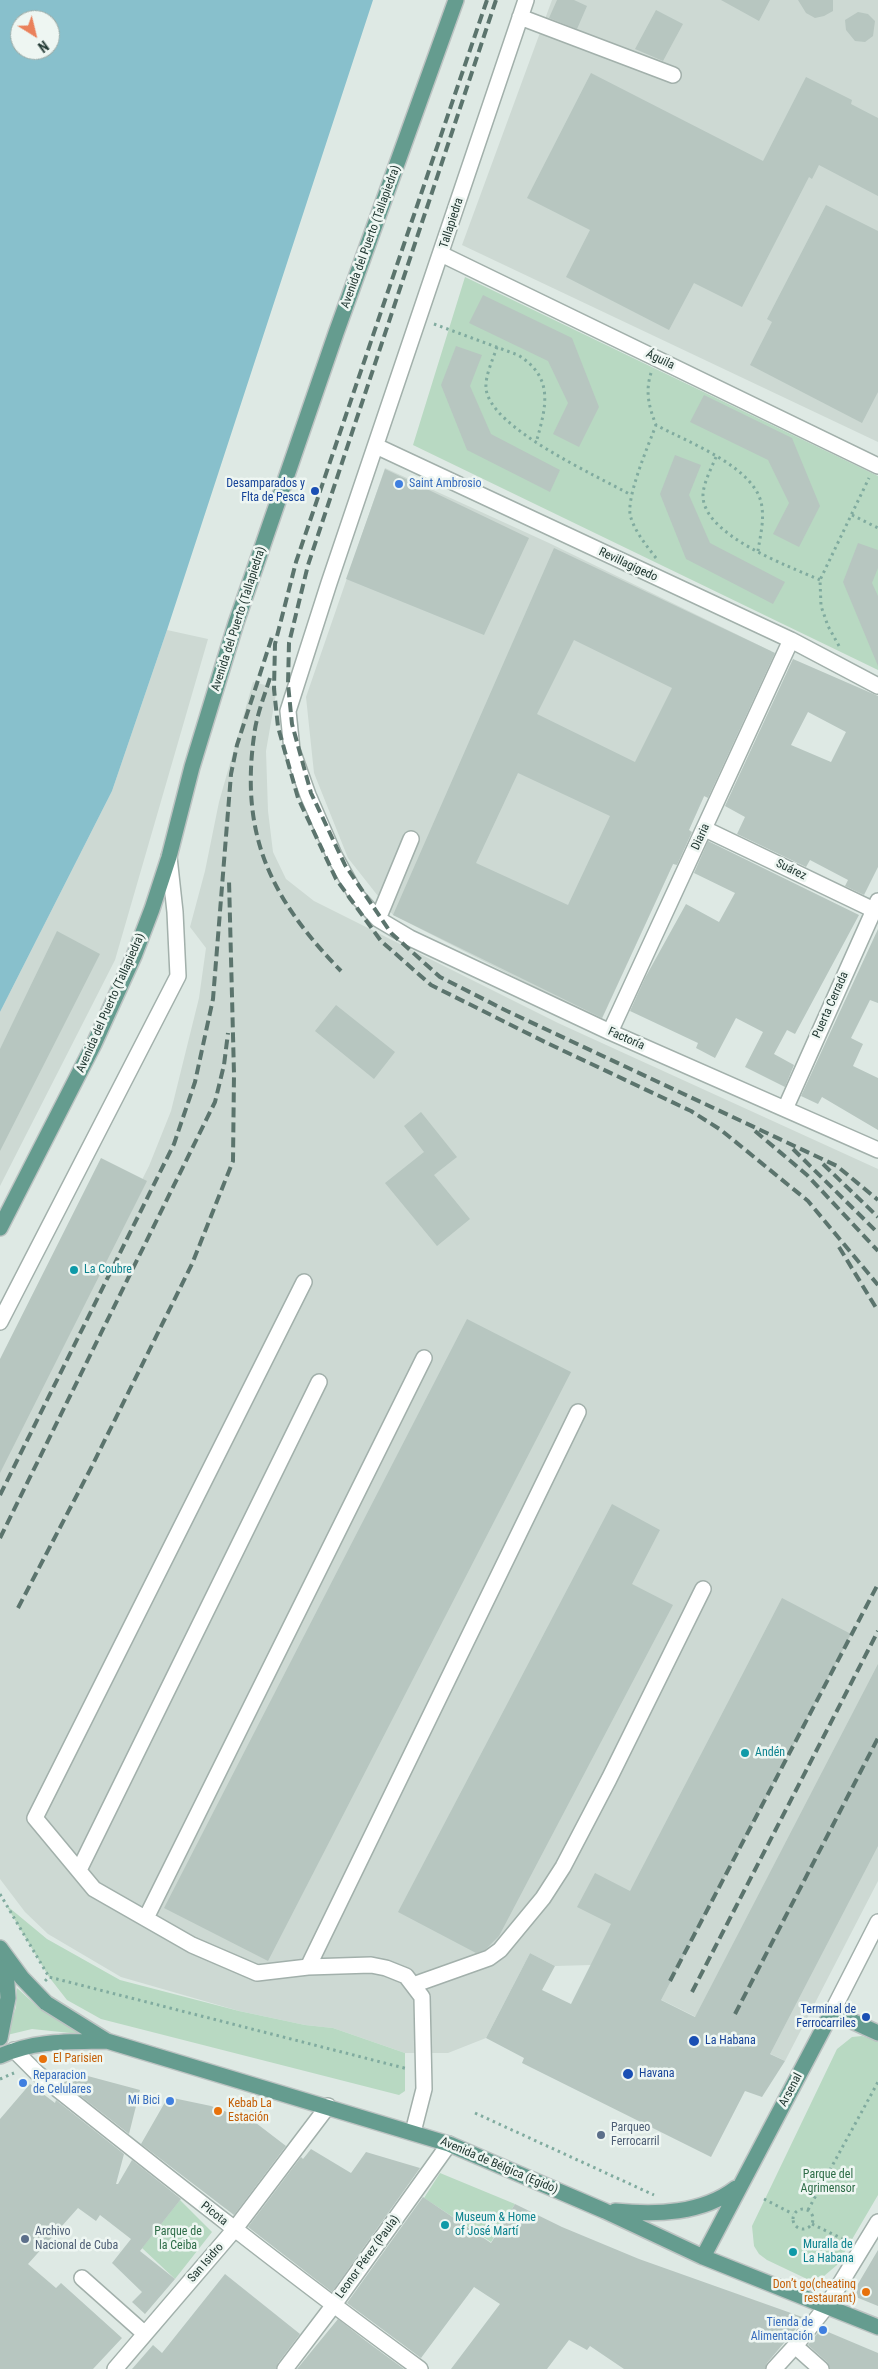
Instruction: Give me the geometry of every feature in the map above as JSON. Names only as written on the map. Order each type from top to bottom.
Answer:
[{"type":"main road","name":"Avenida del Puerto (Tallapiedra)","points":[[0,1228],[94,1044],[127,972],[152,909],[169,856],[192,767],[236,623],[336,333],[456,0]]},
{"type":"main road","points":[[0,2038],[8,1998],[2,1951]]},
{"type":"main road","name":"Avenida de Bélgica (Egido)","points":[[2,1951],[34,1991],[58,2012],[107,2042],[328,2106],[449,2144],[605,2211],[703,2257],[878,2327]]},
{"type":"main road","points":[[832,2012],[878,2033]]},
{"type":"main road","name":"Arsenal","points":[[703,2257],[832,2012]]},
{"type":"main road","name":"Avenida de Bélgica (Egido)","points":[[7,2053],[41,2043],[107,2042]]},
{"type":"main road","points":[[605,2211],[666,2213],[722,2199],[740,2186]]},
{"type":"street","name":"Tallapiedra","points":[[376,446],[526,0]]},
{"type":"street","points":[[520,17],[673,75]]},
{"type":"street","name":"Águila","points":[[441,254],[877,465]]},
{"type":"street","name":"Revillagigedo","points":[[376,446],[791,640],[878,686]]},
{"type":"street","name":"Factoría","points":[[376,446],[288,711],[292,750],[308,795],[334,855],[356,895],[378,919],[410,938],[610,1032],[878,1150]]},
{"type":"street","name":"Diaria","points":[[610,1032],[791,640]]},
{"type":"street","name":"Suárez","points":[[705,829],[877,907]]},
{"type":"street","points":[[378,919],[411,839]]},
{"type":"street","points":[[0,1322],[178,976],[175,912],[169,856]]},
{"type":"street","name":"Puerta Cerrada","points":[[785,1109],[877,907]]},
{"type":"street","points":[[304,1282],[35,1818],[94,1889],[192,1944],[256,1973],[308,1967],[371,1964],[406,1976],[422,1997],[424,2089],[413,2132]]},
{"type":"street","points":[[146,1918],[424,1358]]},
{"type":"street","points":[[79,1870],[319,1382]]},
{"type":"street","points":[[308,1967],[578,1412]]},
{"type":"street","points":[[413,1985],[489,1958],[500,1950],[543,1898],[564,1867],[605,1788],[703,1589]]},
{"type":"street","name":"Arsenal","points":[[832,2012],[878,1922]]},
{"type":"street","name":"Picota","points":[[7,2053],[37,2074],[333,2306],[420,2369]]},
{"type":"street","name":"San Isidro","points":[[114,2369],[234,2230],[328,2106]]},
{"type":"street","name":"Leonor Pérez (Paula)","points":[[285,2369],[333,2306],[449,2144]]},
{"type":"street","points":[[774,2369],[826,2307],[878,2222]]},
{"type":"street","points":[[82,2278],[145,2334]]},
{"type":"street","points":[[795,2346],[821,2369]]},
{"type":"path","points":[[419,319],[497,347],[530,363],[540,375],[546,392],[545,412],[536,443]]},
{"type":"path","points":[[497,347],[486,387],[490,402],[500,416],[536,443],[631,495]]},
{"type":"path","points":[[656,358],[647,387],[649,405],[656,425],[631,495],[630,516],[639,535],[657,559]]},
{"type":"path","points":[[656,425],[741,472],[755,487],[762,506],[758,551]]},
{"type":"path","points":[[716,457],[703,496],[708,511],[720,528],[758,551],[820,580]]},
{"type":"path","points":[[840,647],[828,626],[821,606],[820,580],[877,465]]},
{"type":"path","points":[[852,515],[878,528]]},
{"type":"path","points":[[0,1894],[49,1977],[424,2074]]},
{"type":"path","points":[[34,1991],[49,1977]]},
{"type":"path","points":[[808,2210],[878,2082]]},
{"type":"path","points":[[474,2113],[656,2196]]},
{"type":"path","points":[[764,2199],[793,2214]]},
{"type":"path","points":[[801,2208],[808,2210],[812,2214],[812,2224],[808,2228],[798,2228],[792,2220],[793,2214],[801,2208]]},
{"type":"path","points":[[812,2224],[849,2243]]},
{"type":"shaded area","points":[[552,0],[878,0],[878,442],[462,245]]},
{"type":"shaded area","points":[[385,468],[549,543],[771,651],[601,1021],[393,915],[348,858],[314,773],[306,697]]},
{"type":"shaded area","points":[[167,630],[208,639],[115,960],[0,1186],[0,1012],[112,791]]},
{"type":"shaded area","points":[[253,682],[277,688],[266,751],[268,811],[273,852],[286,879],[314,901],[558,1023],[878,1169],[878,1881],[785,2061],[591,1965],[555,1966],[530,1953],[486,2038],[448,2053],[405,2053],[333,2028],[305,2025],[239,2011],[121,1977],[48,1934],[25,1912],[0,1879],[0,1461],[149,1166],[171,1111],[199,998],[206,948],[190,927],[205,871],[219,802]]},
{"type":"green space","points":[[465,277],[878,476],[878,670],[413,445]]},
{"type":"green space","points":[[6,1905],[47,1939],[120,1980],[239,2011],[305,2025],[333,2028],[405,2053],[405,2091],[399,2095],[101,2019],[67,2000],[49,1977]]},
{"type":"green space","points":[[17,1988],[40,2009],[80,2034],[32,2029],[7,2035],[16,2007]]},
{"type":"green space","name":"Parque del Agrimensor","points":[[862,2036],[878,2041],[878,2195],[837,2265],[824,2276],[807,2279],[767,2260],[759,2254],[754,2246],[752,2226],[837,2049],[852,2037]]},
{"type":"green space","points":[[440,2173],[515,2204],[491,2242],[424,2198]]},
{"type":"green space","name":"Parque de la Ceiba","points":[[180,2200],[212,2232],[175,2279],[142,2248]]},
{"type":"water","points":[[0,0],[373,0],[167,630],[112,791],[0,1012]]},
{"type":"building","points":[[557,0],[574,0],[587,6],[577,29],[549,18]]},
{"type":"building","points":[[721,0],[770,0],[759,21]]},
{"type":"building","points":[[798,0],[833,0],[833,11],[815,18],[806,13]]},
{"type":"building","points":[[656,10],[683,24],[663,61],[635,49]]},
{"type":"building","points":[[858,12],[868,14],[875,21],[873,36],[865,42],[855,41],[846,30],[845,20]]},
{"type":"building","points":[[591,73],[763,161],[806,77],[852,100],[851,104],[878,118],[878,196],[819,165],[812,179],[809,177],[742,307],[694,283],[669,330],[566,277],[590,230],[527,198]]},
{"type":"building","points":[[826,205],[878,231],[878,392],[862,423],[750,365],[772,322],[767,319]]},
{"type":"building","points":[[483,295],[572,338],[599,407],[579,447],[553,434],[568,403],[548,361],[469,323]]},
{"type":"building","points":[[456,346],[482,355],[470,386],[491,434],[560,470],[550,492],[467,450],[441,385]]},
{"type":"building","points":[[704,395],[792,438],[820,506],[799,547],[773,534],[789,503],[768,460],[690,422]]},
{"type":"building","points":[[675,455],[701,465],[689,495],[710,543],[785,582],[773,604],[686,559],[660,494]]},
{"type":"building","points":[[385,469],[529,538],[484,635],[346,579]]},
{"type":"building","points":[[858,543],[878,550],[878,568],[872,583],[878,596],[878,666],[843,582]]},
{"type":"building","points":[[554,548],[775,653],[708,798],[704,796],[689,830],[692,832],[677,865],[673,864],[602,1018],[393,915]],"holes":[[[574,640],[672,688],[635,762],[537,714]],[[518,773],[610,816],[568,905],[476,863]]]},
{"type":"building","points":[[793,659],[878,696],[878,867],[864,895],[845,886],[848,880],[810,860],[806,867],[737,834],[745,817],[725,806]],"holes":[[[808,712],[846,732],[831,762],[791,745]]]},
{"type":"building","points":[[708,841],[859,915],[795,1034],[787,1030],[774,1054],[794,1065],[785,1087],[745,1067],[763,1032],[736,1018],[715,1058],[696,1048],[698,1043],[630,1011],[645,978],[686,904],[719,922],[735,893],[694,873]]},
{"type":"building","points":[[878,929],[878,1003],[870,1000],[851,1038],[863,1044],[853,1066],[878,1078],[878,1130],[822,1097],[818,1104],[801,1096]]},
{"type":"building","points":[[57,931],[100,954],[0,1151],[0,1049]]},
{"type":"building","points":[[336,1005],[395,1052],[374,1079],[315,1031]]},
{"type":"building","points":[[421,1112],[457,1157],[434,1175],[470,1219],[437,1246],[385,1183],[424,1152],[404,1126]]},
{"type":"building","name":"La Coubre","points":[[101,1158],[147,1181],[0,1473],[0,1359]]},
{"type":"building","points":[[467,1319],[571,1372],[268,1961],[164,1908]]},
{"type":"building","points":[[612,1504],[660,1530],[632,1584],[673,1605],[499,1936],[485,1950],[476,1953],[398,1912]]},
{"type":"building","points":[[782,1598],[851,1634],[661,2000],[695,2017],[878,1664],[878,1846],[770,2054],[785,2061],[762,2097],[745,2091],[711,2157],[522,2063],[524,2058],[486,2038],[530,1953],[555,1966],[542,1990],[571,2004],[611,1924],[577,1907],[595,1873],[630,1891]]},
{"type":"building","points":[[69,2071],[140,2090],[129,2134],[64,2083]]},
{"type":"building","points":[[30,2084],[55,2103],[56,2100],[124,2154],[116,2184],[118,2184],[132,2160],[181,2199],[140,2251],[175,2279],[145,2314],[132,2302],[142,2292],[112,2263],[131,2239],[100,2215],[96,2221],[78,2208],[28,2264],[56,2288],[61,2283],[122,2338],[93,2369],[0,2369],[0,2119]]},
{"type":"building","points":[[168,2097],[211,2106],[256,2123],[286,2146],[234,2215],[141,2144]]},
{"type":"building","points":[[311,2149],[351,2173],[366,2152],[420,2168],[332,2292],[248,2227],[301,2157],[303,2159]]},
{"type":"building","points":[[423,2197],[491,2243],[515,2204],[562,2227],[639,2259],[805,2318],[767,2363],[765,2369],[624,2369],[590,2346],[587,2350],[569,2340],[547,2369],[451,2369],[500,2304],[474,2287],[421,2358],[347,2303]]},
{"type":"building","points":[[878,2250],[878,2306],[856,2297],[855,2289]]},
{"type":"building","points":[[225,2274],[300,2334],[278,2363],[276,2369],[132,2369],[153,2345],[162,2353]]},
{"type":"building","points":[[338,2319],[366,2341],[404,2369],[297,2369]]},
{"type":"building","points":[[821,2329],[878,2353],[878,2369],[830,2369],[827,2362],[808,2345]]},
{"type":"railway","points":[[487,0],[296,562],[275,644],[274,689],[278,727],[298,798],[336,879],[381,941],[431,985],[547,1043],[691,1111],[721,1130],[808,1201],[878,1285]]},
{"type":"railway","points":[[496,0],[308,565],[289,643],[288,684],[292,724],[311,793],[345,865],[391,933],[440,977],[507,1011],[837,1166],[878,1200]]},
{"type":"railway","points":[[0,1495],[174,1144],[195,1082],[213,999],[231,774],[237,745],[272,637]]},
{"type":"railway","points":[[270,678],[255,729],[251,772],[252,805],[257,836],[266,865],[279,892],[296,919],[341,971]]},
{"type":"railway","points":[[18,1608],[90,1470],[192,1264],[233,1161],[234,1074],[229,880]]},
{"type":"railway","points":[[0,1538],[215,1102],[224,1065],[228,1033]]},
{"type":"railway","points":[[755,1131],[807,1175],[878,1251]]},
{"type":"railway","points":[[793,1149],[878,1233]]},
{"type":"railway","points":[[823,1164],[878,1217]]},
{"type":"railway","points":[[839,1247],[878,1311]]},
{"type":"railway","points":[[670,1981],[878,1584]]},
{"type":"railway","points":[[692,1992],[878,1631]]},
{"type":"railway","points":[[735,2014],[878,1738]]},
{"type":"place","name":"Saint Ambrosio","points":[[399,484]]},
{"type":"place","name":"Desamparados y Flta de Pesca","points":[[315,491]]},
{"type":"place","name":"La Coubre","points":[[74,1270]]},
{"type":"place","name":"Andén","points":[[745,1753]]},
{"type":"place","name":"Terminal de Ferrocarriles","points":[[866,2017]]},
{"type":"place","name":"La Habana","points":[[694,2041]]},
{"type":"place","name":"El Parisien","points":[[43,2059]]},
{"type":"place","name":"Havana","points":[[628,2074]]},
{"type":"place","name":"Reparacion de Celulares","points":[[23,2083]]},
{"type":"place","name":"Mi Bici","points":[[170,2101]]},
{"type":"place","name":"Kebab La Estación","points":[[218,2111]]},
{"type":"place","name":"Parqueo Ferrocarril","points":[[601,2135]]},
{"type":"place","name":"Museum & Home of José Martí","points":[[445,2225]]},
{"type":"place","name":"Archivo Nacional de Cuba","points":[[25,2239]]},
{"type":"place","name":"Muralla de La Habana","points":[[793,2252]]},
{"type":"place","name":"Don’t go(cheating restaurant)","points":[[866,2292]]},
{"type":"place","name":"Tienda de Alimentación","points":[[823,2330]]}]
